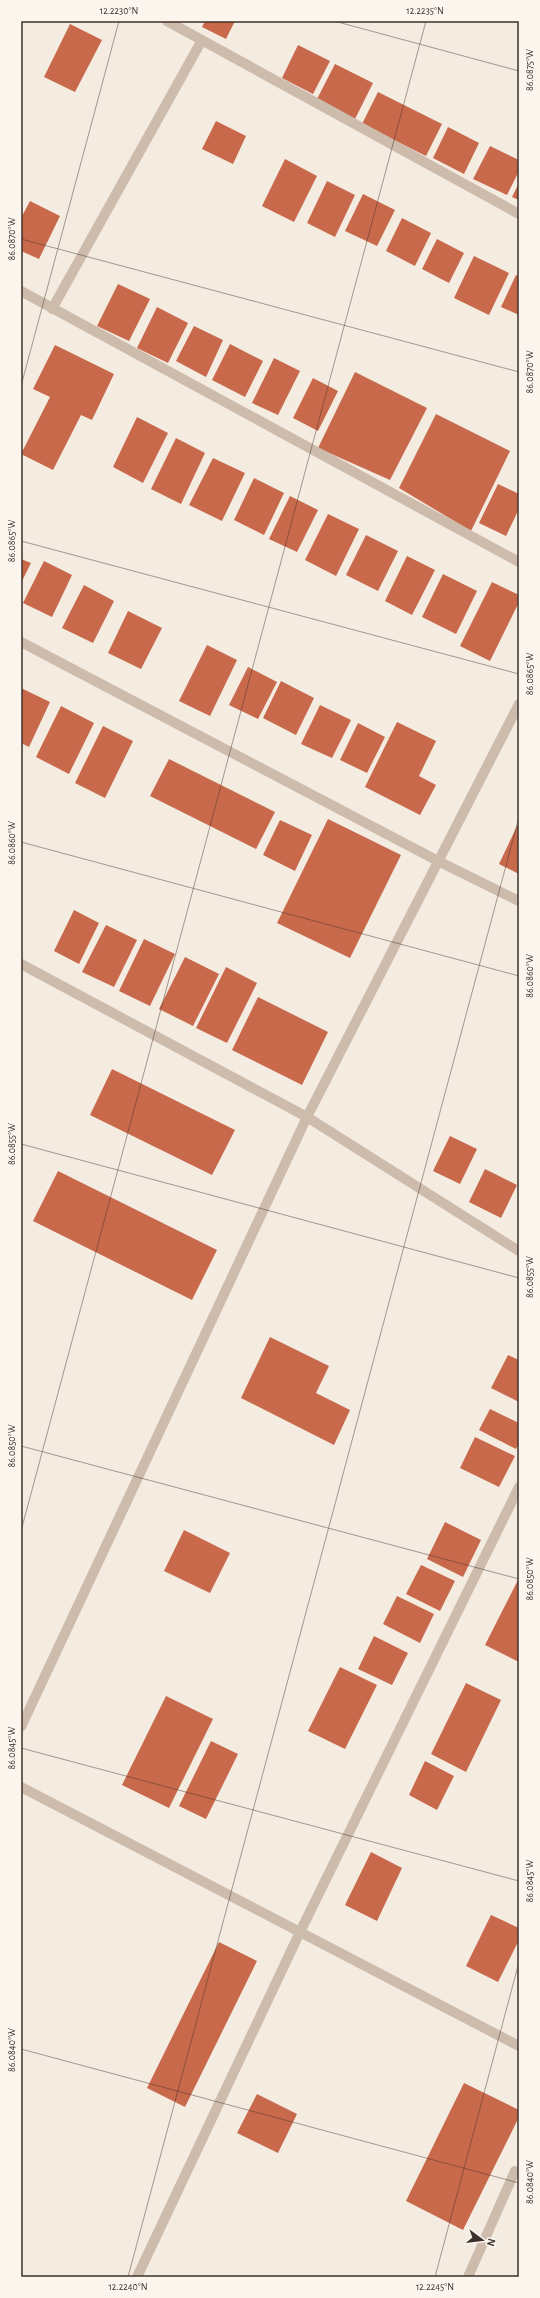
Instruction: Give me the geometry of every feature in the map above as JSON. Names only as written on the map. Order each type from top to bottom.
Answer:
[{"type":"street","points":[[167,21],[519,214]]},
{"type":"street","points":[[52,309],[202,40]]},
{"type":"street","points":[[21,291],[519,562]]},
{"type":"street","points":[[21,642],[440,862],[519,901]]},
{"type":"street","points":[[21,1727],[307,1117],[440,862],[519,704]]},
{"type":"street","points":[[21,964],[307,1117],[519,1251]]},
{"type":"street","points":[[137,2277],[300,1932],[519,1487]]},
{"type":"street","points":[[21,1787],[519,2046]]},
{"type":"street","points":[[468,2277],[515,2171]]},
{"type":"building","points":[[205,21],[235,21],[226,39],[202,27]]},
{"type":"building","points":[[70,24],[102,40],[75,92],[44,77]]},
{"type":"building","points":[[298,45],[330,61],[313,94],[282,78]]},
{"type":"building","points":[[335,64],[373,83],[355,119],[317,99]]},
{"type":"building","points":[[378,92],[442,124],[426,156],[362,124]]},
{"type":"building","points":[[216,121],[246,136],[233,164],[202,149]]},
{"type":"building","points":[[448,127],[479,143],[464,174],[433,158]]},
{"type":"building","points":[[490,146],[519,160],[519,171],[507,195],[473,179]]},
{"type":"building","points":[[285,159],[317,176],[294,222],[262,206]]},
{"type":"building","points":[[327,181],[355,195],[335,237],[307,223]]},
{"type":"building","points":[[519,183],[519,200],[512,197]]},
{"type":"building","points":[[363,194],[395,210],[377,246],[345,231]]},
{"type":"building","points":[[30,201],[60,216],[39,259],[21,251],[21,218]]},
{"type":"building","points":[[402,218],[431,233],[415,266],[386,251]]},
{"type":"building","points":[[437,239],[464,253],[449,283],[422,269]]},
{"type":"building","points":[[474,256],[509,273],[489,315],[454,298]]},
{"type":"building","points":[[516,275],[519,276],[519,315],[501,307]]},
{"type":"building","points":[[118,284],[150,299],[129,341],[97,326]]},
{"type":"building","points":[[157,307],[188,323],[168,363],[137,348]]},
{"type":"building","points":[[194,326],[223,340],[206,377],[176,361]]},
{"type":"building","points":[[230,344],[263,361],[245,397],[212,380]]},
{"type":"building","points":[[55,345],[114,374],[92,420],[81,415],[53,470],[21,454],[50,397],[33,389]]},
{"type":"building","points":[[274,358],[300,371],[278,415],[252,403]]},
{"type":"building","points":[[355,372],[427,408],[390,480],[318,448]]},
{"type":"building","points":[[313,378],[338,391],[318,431],[293,418]]},
{"type":"building","points":[[436,414],[510,451],[471,531],[399,488]]},
{"type":"building","points":[[137,417],[168,433],[143,483],[113,467]]},
{"type":"building","points":[[176,438],[205,453],[181,504],[151,489]]},
{"type":"building","points":[[213,458],[245,473],[222,521],[189,505]]},
{"type":"building","points":[[254,478],[284,493],[264,535],[234,520]]},
{"type":"building","points":[[498,484],[519,494],[519,509],[506,536],[479,523]]},
{"type":"building","points":[[290,496],[318,510],[297,552],[269,539]]},
{"type":"building","points":[[328,514],[359,529],[336,576],[305,560]]},
{"type":"building","points":[[366,535],[398,551],[378,591],[346,575]]},
{"type":"building","points":[[407,556],[435,570],[412,615],[385,601]]},
{"type":"building","points":[[21,559],[31,563],[21,583]]},
{"type":"building","points":[[44,561],[72,575],[52,617],[23,603]]},
{"type":"building","points":[[443,574],[477,591],[456,634],[422,617]]},
{"type":"building","points":[[492,582],[519,595],[519,602],[490,661],[460,646]]},
{"type":"building","points":[[84,585],[114,601],[93,643],[62,628]]},
{"type":"building","points":[[128,611],[162,628],[141,669],[108,653]]},
{"type":"building","points":[[207,645],[237,660],[210,716],[179,701]]},
{"type":"building","points":[[248,667],[277,682],[258,719],[229,705]]},
{"type":"building","points":[[281,681],[314,698],[296,735],[263,718]]},
{"type":"building","points":[[21,688],[50,702],[29,747],[21,743]]},
{"type":"building","points":[[320,705],[351,720],[332,758],[301,744]]},
{"type":"building","points":[[61,706],[94,723],[69,774],[36,757]]},
{"type":"building","points":[[397,722],[436,741],[419,776],[436,785],[420,815],[365,787]]},
{"type":"building","points":[[358,723],[385,737],[367,773],[340,760]]},
{"type":"building","points":[[103,726],[133,741],[105,798],[75,783]]},
{"type":"building","points":[[169,759],[275,812],[256,849],[150,796]]},
{"type":"building","points":[[328,819],[401,855],[350,958],[277,923]]},
{"type":"building","points":[[280,820],[312,835],[295,871],[263,855]]},
{"type":"building","points":[[519,822],[519,874],[499,864]]},
{"type":"building","points":[[74,910],[99,923],[79,964],[54,951]]},
{"type":"building","points":[[106,925],[137,940],[114,987],[82,972]]},
{"type":"building","points":[[144,939],[175,954],[150,1006],[119,991]]},
{"type":"building","points":[[185,957],[219,974],[193,1026],[159,1009]]},
{"type":"building","points":[[226,967],[257,983],[227,1043],[196,1028]]},
{"type":"building","points":[[258,997],[328,1032],[302,1085],[232,1050]]},
{"type":"building","points":[[112,1069],[235,1130],[212,1175],[90,1115]]},
{"type":"building","points":[[450,1136],[477,1149],[460,1184],[433,1171]]},
{"type":"building","points":[[485,1169],[517,1185],[501,1218],[469,1202]]},
{"type":"building","points":[[58,1171],[217,1250],[192,1300],[33,1221]]},
{"type":"building","points":[[270,1337],[329,1366],[316,1393],[350,1410],[334,1445],[241,1398]]},
{"type":"building","points":[[508,1355],[519,1360],[519,1402],[491,1388]]},
{"type":"building","points":[[490,1409],[519,1423],[519,1443],[516,1449],[479,1430]]},
{"type":"building","points":[[475,1437],[515,1456],[499,1487],[460,1468]]},
{"type":"building","points":[[445,1522],[481,1540],[463,1577],[427,1559]]},
{"type":"building","points":[[184,1530],[230,1553],[210,1593],[164,1571]]},
{"type":"building","points":[[421,1565],[455,1581],[440,1611],[406,1594]]},
{"type":"building","points":[[519,1578],[519,1662],[485,1645]]},
{"type":"building","points":[[397,1596],[434,1614],[420,1643],[383,1624]]},
{"type":"building","points":[[374,1636],[408,1653],[392,1685],[358,1669]]},
{"type":"building","points":[[340,1667],[377,1685],[345,1749],[308,1731]]},
{"type":"building","points":[[466,1683],[501,1700],[466,1772],[431,1754]]},
{"type":"building","points":[[166,1696],[213,1719],[169,1808],[122,1785]]},
{"type":"building","points":[[211,1741],[238,1754],[206,1819],[179,1806]]},
{"type":"building","points":[[425,1761],[454,1776],[437,1810],[409,1795]]},
{"type":"building","points":[[371,1852],[402,1868],[377,1921],[345,1905]]},
{"type":"building","points":[[491,1915],[519,1928],[519,1940],[498,1982],[466,1966]]},
{"type":"building","points":[[219,1942],[257,1961],[185,2107],[147,2088]]},
{"type":"building","points":[[464,2083],[519,2110],[519,2117],[463,2230],[406,2201]]},
{"type":"building","points":[[257,2094],[297,2114],[278,2153],[237,2133]]}]
